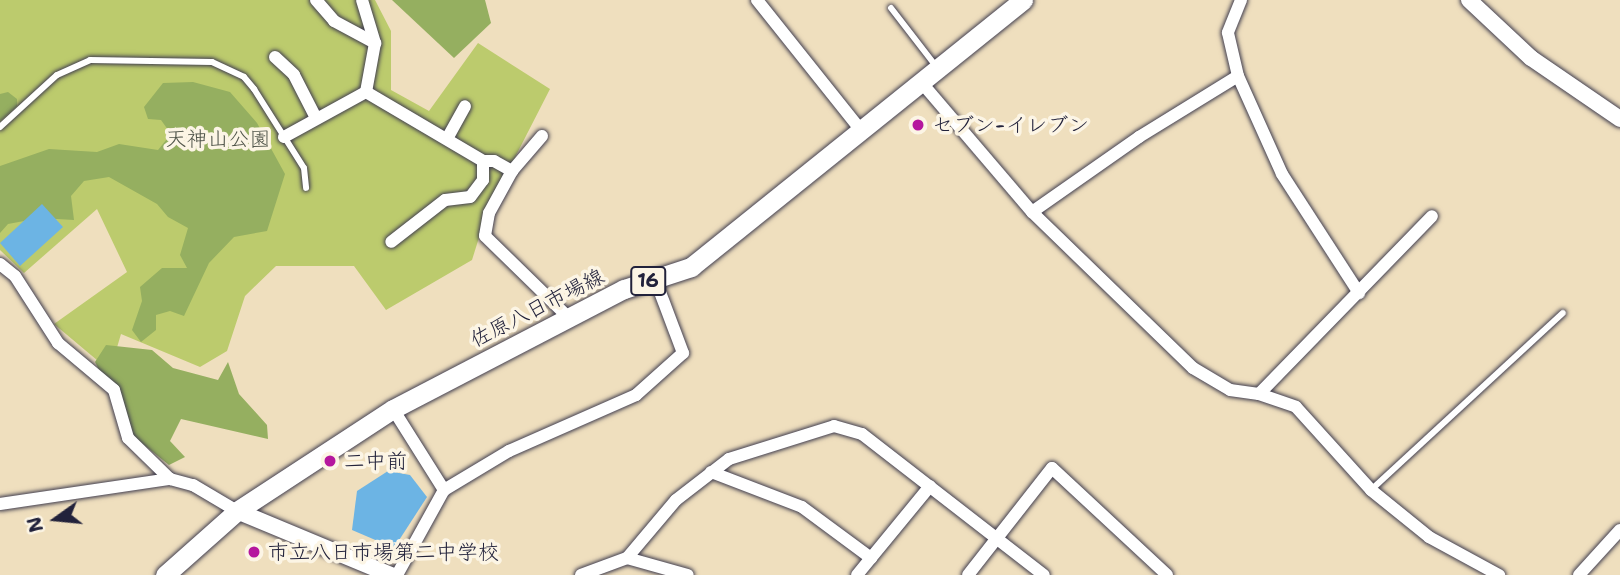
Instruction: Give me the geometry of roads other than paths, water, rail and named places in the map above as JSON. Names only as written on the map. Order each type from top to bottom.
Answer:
[{"type":"main road","name":"佐原八日市場線","points":[[166,575],[237,512],[393,409],[624,289],[691,267],[1023,0]]},
{"type":"street","points":[[316,0],[334,21],[375,43]]},
{"type":"street","points":[[362,0],[375,43],[366,92]]},
{"type":"street","points":[[757,0],[860,129]]},
{"type":"street","points":[[1241,0],[1228,33],[1238,76],[1282,174],[1359,293]]},
{"type":"street","points":[[1469,0],[1531,58],[1620,119]]},
{"type":"street","points":[[275,57],[294,75],[316,118]]},
{"type":"street","points":[[1032,212],[1139,137],[1238,76]]},
{"type":"street","points":[[921,82],[1032,212],[1193,368],[1230,390],[1259,394],[1296,407],[1371,490],[1429,537],[1499,575]]},
{"type":"street","points":[[284,137],[366,92]]},
{"type":"street","points":[[366,92],[413,122],[448,137],[483,162],[494,161],[512,171]]},
{"type":"street","points":[[448,137],[465,106]]},
{"type":"street","points":[[542,136],[512,171],[489,214],[485,236],[568,317]]},
{"type":"street","points":[[391,242],[445,200],[470,197],[484,180],[483,162]]},
{"type":"street","points":[[1259,394],[1432,216]]},
{"type":"street","points":[[0,264],[15,276],[58,343],[114,390],[128,438],[170,478]]},
{"type":"street","points":[[397,575],[444,490],[509,451],[636,396],[683,353],[655,279]]},
{"type":"street","points":[[393,409],[444,490]]},
{"type":"street","points":[[581,575],[626,558],[676,500],[730,459],[789,436],[834,426],[858,431],[1044,575]]},
{"type":"street","points":[[968,575],[1052,468],[1167,575]]},
{"type":"street","points":[[710,472],[802,507],[871,558]]},
{"type":"street","points":[[0,504],[170,478],[193,485],[237,512],[391,575]]},
{"type":"street","points":[[858,575],[930,486]]},
{"type":"street","points":[[1578,575],[1620,530]]},
{"type":"street","points":[[626,558],[688,575]]},
{"type":"lane","points":[[891,8],[938,68]]},
{"type":"lane","points":[[0,127],[57,75],[90,60],[212,62],[244,76],[304,168],[306,188]]},
{"type":"lane","points":[[1371,490],[1563,313]]},
{"type":"water","points":[[42,204],[63,227],[20,266],[0,243]]},
{"type":"water","points":[[388,471],[410,475],[427,497],[394,548],[352,530],[357,491]]},
{"type":"place","name":"セブン-イレブン","points":[[918,125]]},
{"type":"place","name":"二中前","points":[[330,461]]},
{"type":"place","name":"市立八日市場第二中学校","points":[[254,552]]},
{"type":"park label","name":"天神山公園","points":[[218,139]]}]
